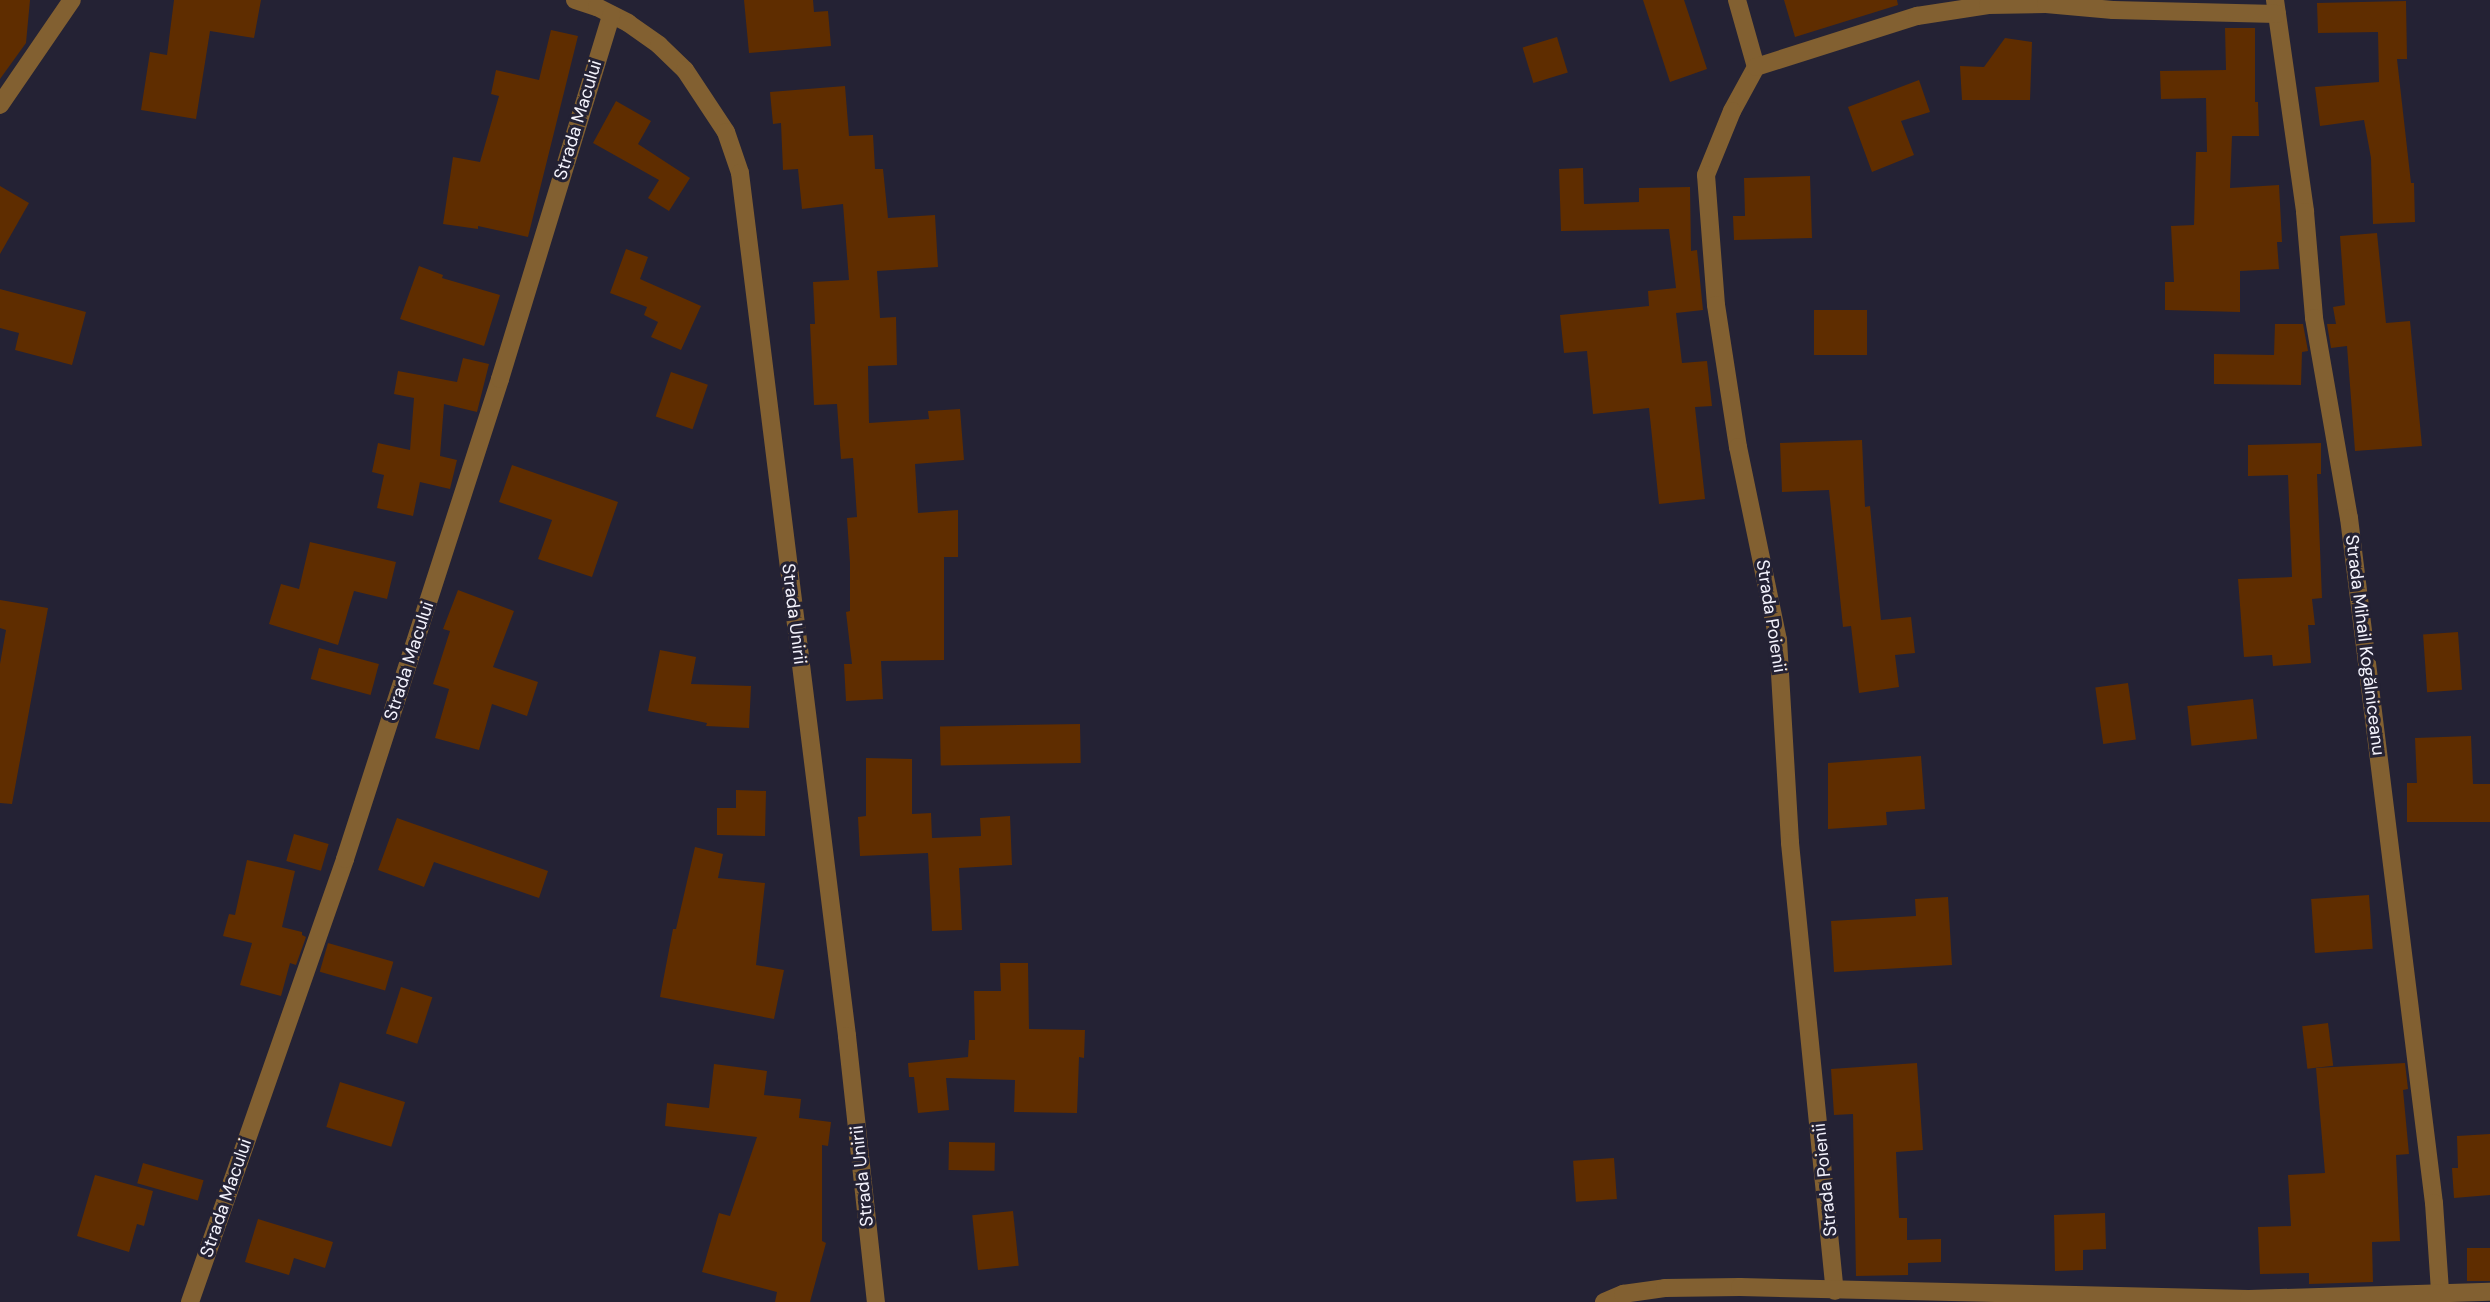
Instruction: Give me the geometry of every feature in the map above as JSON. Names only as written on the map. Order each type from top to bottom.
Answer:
[{"type":"street","points":[[0,105],[72,0]]},
{"type":"street","name":"Strada Unirii","points":[[575,0],[611,15],[659,45],[685,70],[726,132],[740,173],[748,215],[769,413],[845,1023],[876,1302]]},
{"type":"street","points":[[1737,0],[1756,67],[1917,16],[1988,5],[2045,2],[2113,10],[2276,7]]},
{"type":"street","name":"Strada Mihail Kogălniceanu","points":[[2276,7],[2305,212],[2314,318],[2349,519],[2434,1203],[2440,1292]]},
{"type":"street","name":"Strada Macului","points":[[190,1302],[345,859],[500,379],[611,15]]},
{"type":"street","name":"Strada Poienii","points":[[1756,67],[1732,111],[1706,175],[1716,305],[1738,447],[1779,640],[1790,844],[1835,1290]]},
{"type":"street","points":[[1604,1302],[1623,1294],[1665,1288],[2249,1299],[2490,1292]]},
{"type":"building","points":[[0,0],[30,0],[26,43],[0,79]]},
{"type":"building","points":[[174,0],[261,0],[254,38],[210,31],[196,119],[141,110],[150,52],[167,55]]},
{"type":"building","points":[[744,0],[813,0],[814,12],[828,11],[831,46],[749,53]]},
{"type":"building","points":[[1643,0],[1684,0],[1707,69],[1670,82]]},
{"type":"building","points":[[1784,0],[1897,0],[1898,5],[1795,37]]},
{"type":"building","points":[[2406,1],[2407,59],[2397,59],[2411,183],[2414,183],[2415,222],[2373,224],[2371,158],[2364,120],[2320,126],[2315,87],[2379,82],[2378,32],[2318,33],[2317,3]]},
{"type":"building","points":[[2225,28],[2255,28],[2255,102],[2258,102],[2259,136],[2232,136],[2230,188],[2279,185],[2282,242],[2277,242],[2279,269],[2240,271],[2240,312],[2165,310],[2165,282],[2174,282],[2171,226],[2194,225],[2196,152],[2207,152],[2206,98],[2161,99],[2160,71],[2226,70]]},
{"type":"building","points":[[551,30],[578,36],[528,237],[478,226],[478,229],[443,224],[453,157],[480,162],[499,96],[491,94],[496,70],[539,80]]},
{"type":"building","points":[[1557,37],[1568,72],[1533,83],[1523,48]]},
{"type":"building","points":[[2005,38],[2032,42],[2030,100],[1962,100],[1960,66],[1984,67]]},
{"type":"building","points":[[1919,80],[1930,112],[1901,121],[1914,155],[1872,172],[1848,107]]},
{"type":"building","points":[[845,86],[849,136],[873,135],[875,169],[883,169],[888,218],[935,215],[938,267],[877,271],[880,318],[896,317],[897,365],[868,366],[869,423],[929,419],[928,411],[960,409],[964,460],[915,464],[918,513],[958,510],[958,557],[944,557],[944,660],[881,661],[883,699],[846,701],[844,664],[852,664],[846,612],[850,611],[847,518],[857,517],[853,458],[841,459],[837,404],[814,405],[810,324],[815,324],[813,282],[849,280],[843,204],[802,209],[798,169],[783,170],[781,123],[773,124],[770,92]]},
{"type":"building","points":[[616,101],[651,121],[638,144],[690,178],[669,211],[648,198],[659,180],[593,143]]},
{"type":"building","points":[[1583,168],[1584,204],[1639,202],[1639,188],[1690,187],[1691,251],[1697,250],[1703,310],[1676,313],[1682,363],[1707,361],[1712,406],[1695,407],[1705,499],[1659,504],[1649,408],[1593,414],[1587,351],[1564,353],[1560,315],[1649,306],[1648,291],[1676,288],[1669,229],[1561,231],[1559,169]]},
{"type":"building","points":[[1810,176],[1812,238],[1734,240],[1733,216],[1745,216],[1744,178]]},
{"type":"building","points":[[0,186],[29,203],[0,254]]},
{"type":"building","points":[[2377,233],[2386,323],[2410,321],[2422,446],[2355,451],[2347,346],[2331,348],[2327,324],[2336,324],[2333,307],[2345,305],[2340,236]]},
{"type":"building","points":[[626,249],[648,257],[640,279],[701,306],[681,350],[651,337],[658,322],[644,315],[647,307],[610,293]]},
{"type":"building","points":[[419,266],[443,275],[442,278],[500,295],[484,346],[400,319]]},
{"type":"building","points":[[0,289],[86,312],[72,365],[15,350],[19,333],[0,328]]},
{"type":"building","points":[[1814,310],[1867,310],[1867,355],[1814,355]]},
{"type":"building","points":[[2275,324],[2303,324],[2308,351],[2302,352],[2301,385],[2214,384],[2214,354],[2274,355]]},
{"type":"building","points":[[463,358],[489,364],[477,412],[444,404],[440,456],[457,460],[450,489],[420,482],[413,516],[377,508],[384,475],[372,472],[378,443],[410,450],[414,398],[394,394],[398,371],[457,382]]},
{"type":"building","points":[[671,372],[708,385],[693,429],[656,416]]},
{"type":"building","points":[[1862,440],[1865,507],[1870,506],[1881,620],[1911,617],[1915,653],[1895,655],[1899,687],[1859,693],[1851,626],[1843,627],[1829,490],[1782,492],[1780,443]]},
{"type":"building","points":[[2321,443],[2321,474],[2317,474],[2322,598],[2312,599],[2315,625],[2308,625],[2311,663],[2273,666],[2272,655],[2244,657],[2238,579],[2292,577],[2288,475],[2248,476],[2248,445]]},
{"type":"building","points":[[512,465],[618,502],[592,577],[538,559],[552,520],[499,502]]},
{"type":"building","points":[[310,542],[396,562],[387,599],[354,591],[338,645],[269,624],[281,584],[299,589]]},
{"type":"building","points":[[458,590],[514,611],[493,667],[538,682],[527,716],[492,704],[479,750],[435,738],[449,689],[433,684],[450,631],[443,629]]},
{"type":"building","points":[[0,600],[48,608],[12,804],[0,803],[0,664],[6,630],[0,628]]},
{"type":"building","points":[[2458,632],[2462,690],[2427,692],[2423,634]]},
{"type":"building","points":[[319,648],[379,664],[371,695],[311,679]]},
{"type":"building","points":[[660,650],[696,657],[691,684],[751,686],[749,728],[706,726],[707,723],[648,711]]},
{"type":"building","points":[[2128,683],[2136,739],[2103,744],[2095,688]]},
{"type":"building","points":[[2253,699],[2257,739],[2192,746],[2187,706]]},
{"type":"building","points":[[1080,724],[1081,763],[941,765],[940,726]]},
{"type":"building","points":[[2471,736],[2473,784],[2490,784],[2490,822],[2407,822],[2407,783],[2417,783],[2415,738]]},
{"type":"building","points":[[1921,756],[1925,809],[1886,812],[1887,825],[1828,829],[1828,763]]},
{"type":"building","points":[[866,758],[912,759],[912,814],[931,813],[932,838],[981,836],[980,818],[1010,816],[1012,865],[959,868],[962,930],[932,931],[928,853],[860,856],[858,817],[866,816]]},
{"type":"building","points":[[736,790],[766,791],[765,836],[717,835],[717,808],[736,808]]},
{"type":"building","points":[[397,818],[548,871],[539,898],[434,862],[424,887],[378,870]]},
{"type":"building","points":[[294,834],[329,844],[321,871],[286,861]]},
{"type":"building","points":[[695,847],[723,854],[718,878],[765,883],[756,965],[784,970],[774,1019],[660,997],[673,929],[676,929]]},
{"type":"building","points":[[247,860],[295,871],[282,927],[302,932],[306,937],[296,965],[290,963],[281,996],[240,985],[252,943],[223,936],[229,914],[235,915]]},
{"type":"building","points":[[2369,895],[2373,949],[2315,953],[2311,899]]},
{"type":"building","points":[[1948,897],[1952,965],[1834,972],[1831,921],[1916,916],[1915,899]]},
{"type":"building","points":[[328,943],[393,962],[385,991],[320,972]]},
{"type":"building","points":[[1000,963],[1028,963],[1029,1029],[1085,1030],[1084,1058],[1079,1057],[1077,1113],[1014,1112],[1015,1080],[946,1078],[949,1110],[918,1113],[914,1077],[909,1077],[908,1063],[968,1057],[969,1040],[975,1040],[974,991],[1001,991]]},
{"type":"building","points":[[401,987],[432,997],[417,1044],[386,1034]]},
{"type":"building","points":[[2328,1023],[2333,1066],[2307,1069],[2302,1026]]},
{"type":"building","points":[[1917,1063],[1923,1150],[1896,1152],[1899,1218],[1907,1218],[1907,1240],[1941,1239],[1941,1262],[1908,1263],[1908,1275],[1856,1276],[1853,1114],[1834,1115],[1831,1069]]},
{"type":"building","points":[[2405,1063],[2408,1089],[2403,1090],[2409,1154],[2396,1155],[2400,1241],[2372,1242],[2373,1282],[2309,1284],[2309,1273],[2260,1274],[2258,1227],[2291,1226],[2288,1175],[2325,1173],[2316,1068]]},
{"type":"building","points":[[714,1064],[767,1071],[764,1095],[801,1099],[799,1118],[831,1122],[828,1146],[822,1145],[822,1241],[826,1243],[810,1302],[775,1302],[777,1292],[702,1272],[719,1213],[730,1216],[757,1137],[665,1126],[667,1103],[709,1108]]},
{"type":"building","points":[[340,1082],[405,1102],[391,1147],[326,1127]]},
{"type":"building","points":[[2490,1134],[2490,1195],[2454,1198],[2452,1168],[2458,1168],[2457,1136]]},
{"type":"building","points":[[949,1142],[995,1143],[995,1171],[949,1170]]},
{"type":"building","points":[[1614,1158],[1617,1199],[1576,1202],[1573,1161]]},
{"type":"building","points":[[143,1163],[204,1180],[198,1201],[137,1183]]},
{"type":"building","points":[[95,1175],[153,1191],[144,1226],[137,1224],[129,1252],[77,1236]]},
{"type":"building","points":[[1013,1211],[1019,1266],[978,1270],[972,1215]]},
{"type":"building","points":[[2105,1213],[2106,1249],[2083,1250],[2083,1270],[2055,1271],[2054,1215]]},
{"type":"building","points":[[258,1219],[333,1242],[325,1268],[294,1258],[289,1275],[245,1262]]},
{"type":"building","points":[[2467,1248],[2490,1248],[2490,1281],[2467,1281]]}]
